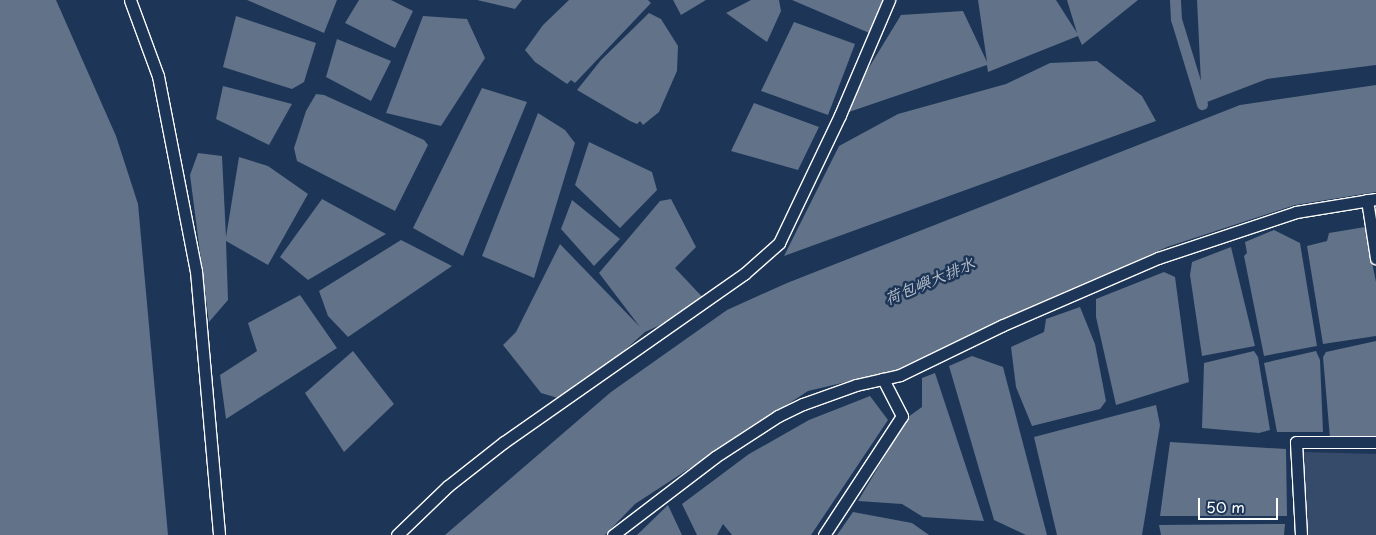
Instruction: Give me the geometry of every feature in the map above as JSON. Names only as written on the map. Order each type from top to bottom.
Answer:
[{"type":"street","points":[[130,0],[158,76],[196,271],[219,535]]},
{"type":"street","points":[[397,535],[448,486],[504,442],[744,274],[779,243],[840,115],[889,0]]},
{"type":"street","points":[[613,535],[715,457],[778,416],[823,396],[900,375],[1003,324],[1158,258],[1296,212],[1371,200],[1376,258]]},
{"type":"street","points":[[824,535],[902,416],[883,379]]},
{"type":"street","points":[[1301,535],[1296,442],[1376,442]]},
{"type":"shaded area","points":[[1304,452],[1376,454],[1376,535],[1304,535]]},
{"type":"water","points":[[0,0],[56,0],[116,136],[138,204],[168,535],[0,535]]},
{"type":"water","points":[[247,0],[337,0],[324,33]]},
{"type":"water","points":[[359,0],[391,0],[413,11],[395,48],[345,23]]},
{"type":"water","points":[[477,0],[522,0],[515,9]]},
{"type":"water","points":[[569,0],[648,0],[651,3],[575,83],[571,80],[567,84],[535,62],[525,50],[543,25]]},
{"type":"water","points":[[673,0],[706,0],[681,15]]},
{"type":"water","points":[[751,0],[779,0],[781,11],[767,42],[726,13]]},
{"type":"water","points":[[792,0],[886,0],[874,35]]},
{"type":"water","points":[[978,0],[1056,0],[1077,33],[1067,0],[1138,0],[1082,45],[1078,36],[988,72],[987,65],[840,115],[901,15],[963,11],[987,62]]},
{"type":"water","points":[[1197,0],[1376,0],[1376,65],[1267,79],[1202,104]]},
{"type":"water","points":[[649,13],[661,19],[678,46],[677,71],[659,112],[643,125],[640,121],[637,124],[630,121],[577,90],[601,60]]},
{"type":"water","points":[[236,16],[316,43],[304,82],[292,89],[223,67]]},
{"type":"water","points":[[423,16],[467,19],[485,58],[441,126],[386,113]]},
{"type":"water","points":[[794,22],[855,44],[828,115],[761,91]]},
{"type":"water","points":[[337,39],[391,61],[371,101],[326,77]]},
{"type":"water","points":[[1097,61],[1142,96],[1156,121],[784,256],[839,146],[898,114],[1006,84],[1050,63]]},
{"type":"water","name":"荷包嶼大排水","points":[[1376,85],[1376,192],[1295,205],[1167,247],[897,370],[808,391],[635,504],[605,535],[445,535],[611,392],[727,310],[787,283],[1240,105]]},
{"type":"water","points":[[223,86],[292,104],[269,145],[216,119]]},
{"type":"water","points":[[482,88],[527,102],[463,256],[413,228]]},
{"type":"water","points":[[316,94],[324,95],[424,140],[428,145],[395,211],[297,161],[294,148],[306,111]]},
{"type":"water","points":[[754,103],[819,127],[798,170],[731,151]]},
{"type":"water","points":[[538,113],[565,130],[575,143],[534,278],[482,256]]},
{"type":"water","points":[[589,142],[652,172],[657,190],[620,228],[575,185]]},
{"type":"water","points":[[198,153],[222,156],[226,237],[239,157],[268,166],[308,194],[268,265],[226,241],[228,300],[209,322],[190,175]]},
{"type":"water","points":[[322,199],[386,234],[308,280],[280,257]]},
{"type":"water","points":[[671,199],[696,247],[675,268],[708,303],[645,332],[568,401],[541,393],[503,345],[516,332],[560,244],[640,327],[599,273],[660,201]]},
{"type":"water","points":[[572,200],[620,239],[594,266],[561,229]]},
{"type":"water","points":[[1365,227],[1376,282],[1376,336],[1323,344],[1307,246],[1327,241],[1329,233]]},
{"type":"water","points":[[1274,230],[1300,243],[1317,346],[1264,356],[1244,256],[1247,253],[1245,242]]},
{"type":"water","points":[[401,240],[452,266],[348,337],[328,316],[319,291]]},
{"type":"water","points":[[1231,247],[1255,346],[1202,356],[1190,275],[1192,262]]},
{"type":"water","points":[[1164,272],[1175,277],[1189,382],[1116,405],[1096,317],[1096,299]]},
{"type":"water","points":[[300,295],[337,348],[226,419],[220,375],[257,351],[248,323]]},
{"type":"water","points":[[1080,307],[1095,344],[1106,401],[1100,409],[1032,426],[1016,387],[1011,347],[1044,332],[1046,319]]},
{"type":"water","points":[[1376,341],[1376,438],[1330,438],[1323,357],[1326,352]]},
{"type":"water","points":[[353,351],[394,404],[344,452],[305,393]]},
{"type":"water","points":[[1254,351],[1258,357],[1270,430],[1259,433],[1202,428],[1204,363]]},
{"type":"water","points":[[1316,351],[1320,360],[1323,432],[1277,432],[1264,363]]},
{"type":"water","points":[[972,356],[1003,367],[1047,535],[1026,535],[994,520],[949,366]]},
{"type":"water","points":[[935,373],[984,521],[923,517],[902,504],[858,501],[908,417],[922,407],[922,378]]},
{"type":"water","points":[[870,396],[888,420],[811,535],[732,535],[723,524],[717,535],[697,535],[682,504],[749,454],[809,420]]},
{"type":"water","points":[[1156,405],[1160,425],[1142,535],[1057,535],[1034,437]]},
{"type":"water","points":[[1170,442],[1286,449],[1287,516],[1160,516]]},
{"type":"water","points":[[668,505],[682,535],[637,535]]},
{"type":"water","points":[[853,512],[912,523],[929,535],[837,535]]},
{"type":"water","points":[[1285,524],[1284,535],[1161,535],[1159,525]]},
{"type":"waterway","points":[[1175,0],[1176,19],[1202,104]]}]
